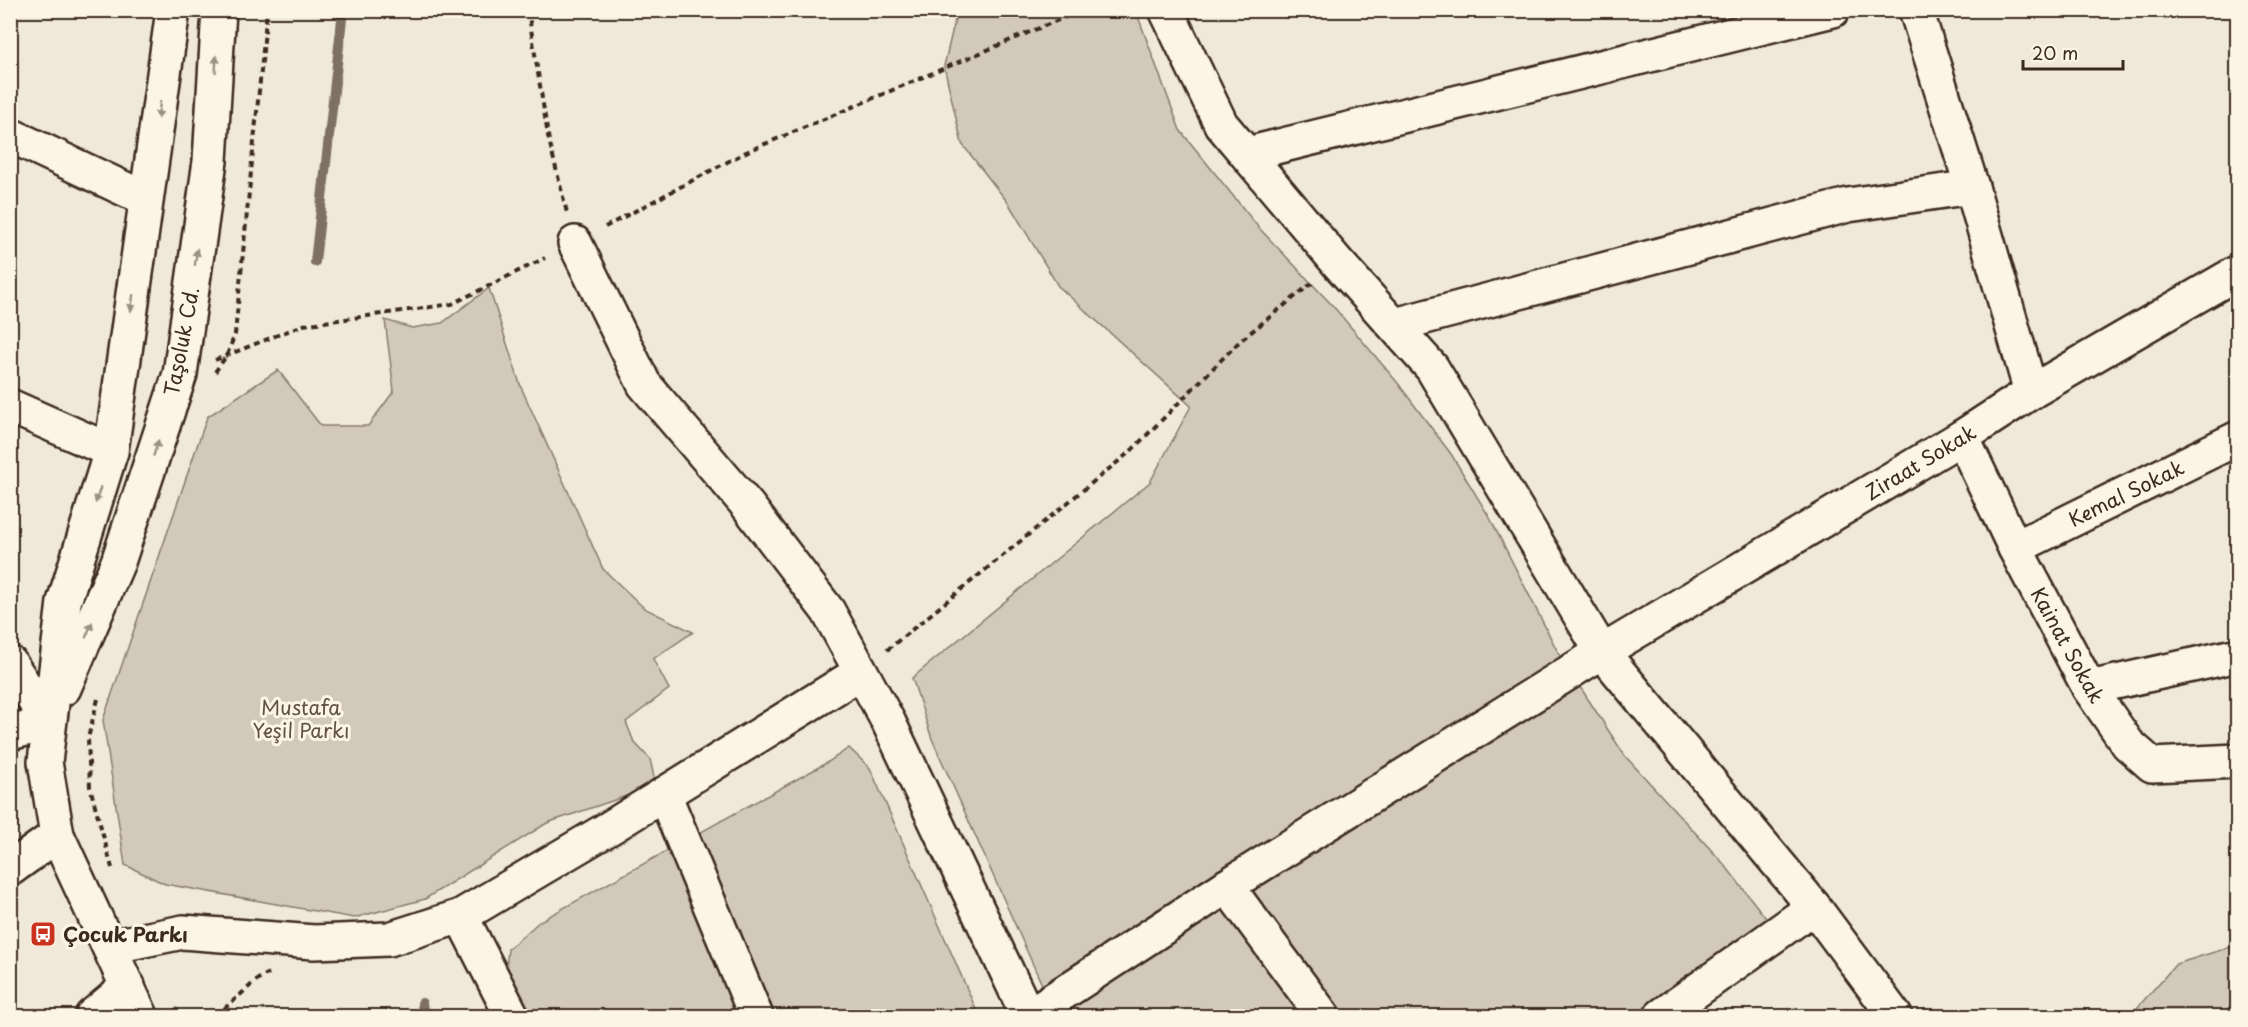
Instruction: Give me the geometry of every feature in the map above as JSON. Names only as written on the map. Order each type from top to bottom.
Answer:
[{"type":"street","name":"Taşoluk Cd.","points":[[141,1017],[57,834],[45,762],[64,602],[111,451],[173,10]]},
{"type":"street","name":"Taşoluk Cd.","points":[[49,723],[118,562],[180,374],[210,161],[219,10]]},
{"type":"street","points":[[1166,10],[1221,124],[1337,262],[1432,368],[1602,652],[1814,907],[1895,1017]]},
{"type":"street","points":[[1247,154],[1833,10]]},
{"type":"street","points":[[1916,10],[1972,187],[2031,392]]},
{"type":"street","points":[[10,135],[146,199]]},
{"type":"street","points":[[1395,325],[1848,205],[1972,187]]},
{"type":"street","points":[[575,243],[644,384],[748,506],[828,611],[889,723],[1028,1016]]},
{"type":"street","name":"Ziraat Sokak","points":[[1028,1016],[1227,886],[1602,652],[1962,437],[2031,392],[2238,272]]},
{"type":"street","points":[[10,406],[111,451]]},
{"type":"street","name":"Kainat Sokak","points":[[1962,437],[2015,548],[2089,688],[2128,744],[2152,765],[2238,761]]},
{"type":"street","name":"Kemal Sokak","points":[[2015,548],[2238,438]]},
{"type":"street","points":[[2089,688],[2238,655]]},
{"type":"street","points":[[10,663],[49,723],[10,733]]},
{"type":"street","points":[[110,947],[183,932],[314,942],[389,939],[461,916],[861,672]]},
{"type":"street","points":[[664,794],[756,1017]]},
{"type":"street","points":[[10,869],[57,834]]},
{"type":"street","points":[[1227,886],[1323,1017]]},
{"type":"street","points":[[1661,1017],[1814,907]]},
{"type":"street","points":[[461,916],[512,1017]]},
{"type":"street","points":[[92,1017],[128,986]]},
{"type":"path","points":[[234,334],[267,10]]},
{"type":"path","points":[[528,10],[548,136],[575,243]]},
{"type":"path","points":[[180,374],[303,325],[452,304],[575,243],[746,152],[1082,10]]},
{"type":"path","points":[[861,672],[1131,451],[1240,341],[1337,262]]},
{"type":"path","points":[[99,696],[88,738],[90,787],[113,872]]},
{"type":"path","points":[[216,1017],[258,979],[276,970]]},
{"type":"green space","points":[[957,11],[1136,11],[1180,130],[1259,228],[1333,306],[1397,382],[1451,454],[1490,518],[1560,656],[1625,756],[1724,864],[1772,926],[1683,1016],[1056,1016],[932,739],[912,678],[1150,482],[1191,406],[1058,286],[1009,204],[962,144],[944,66]]},
{"type":"green space","name":"Mustafa Yeşil Parkı","points":[[489,288],[521,387],[603,569],[644,608],[693,632],[653,659],[669,689],[626,722],[634,742],[650,759],[656,786],[547,823],[425,899],[354,918],[165,884],[125,865],[103,720],[207,417],[278,370],[321,426],[368,426],[394,391],[385,320],[412,328],[442,323]]},
{"type":"green space","points":[[849,748],[870,768],[979,1016],[522,1016],[505,981],[508,949],[540,921],[828,762]]},
{"type":"green space","points":[[2237,945],[2237,1016],[2130,1016],[2176,964]]},
{"type":"waterway","points":[[315,262],[343,10]]},
{"type":"waterway","points":[[422,1003],[424,1016]]},
{"type":"place","name":"Çocuk Parkı","points":[[43,934]]}]
